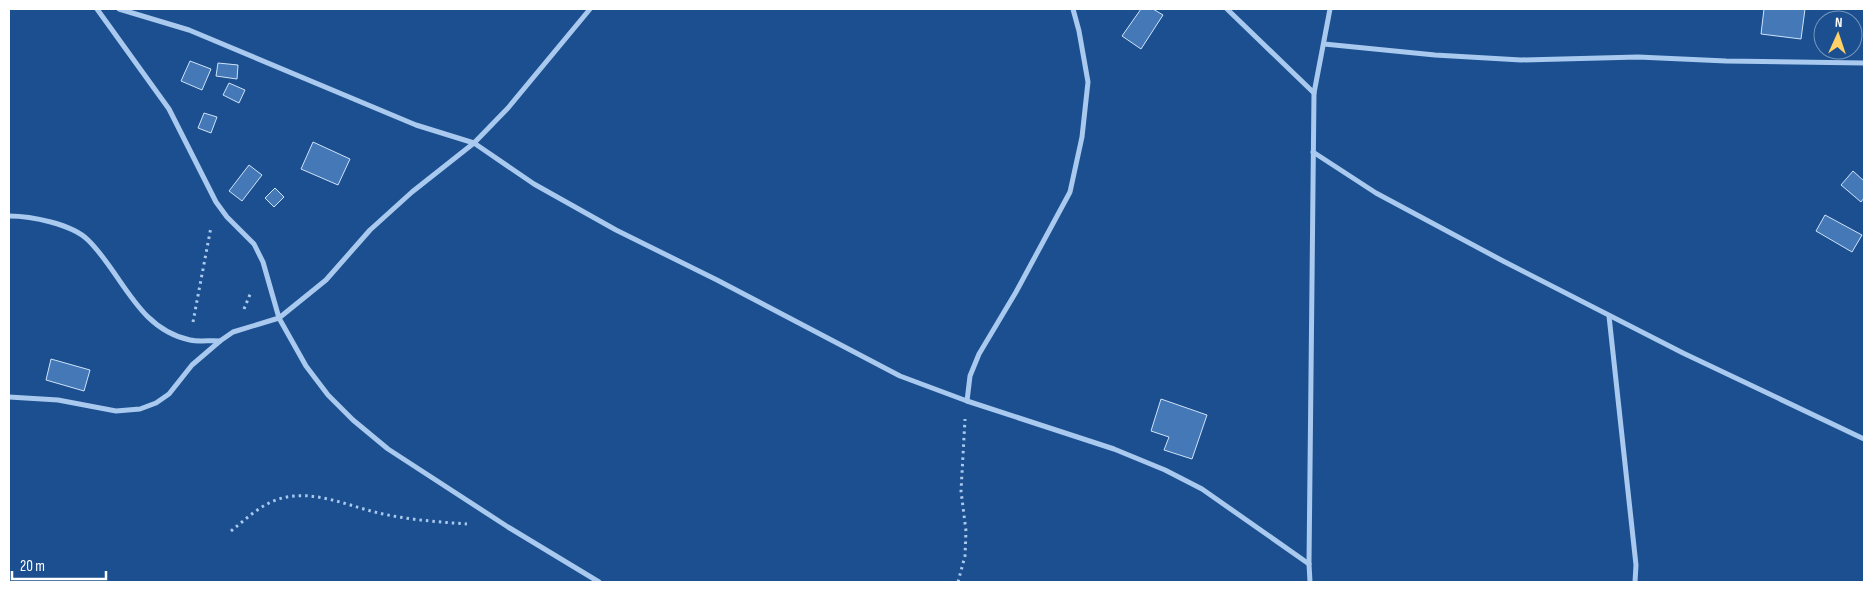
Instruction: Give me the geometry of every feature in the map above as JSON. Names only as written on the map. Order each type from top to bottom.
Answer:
[{"type":"street","points":[[97,9],[169,109],[216,202],[254,244],[263,262],[279,318],[306,366],[328,395],[353,420],[388,449],[508,527],[599,582]]},
{"type":"street","points":[[120,9],[189,30],[416,125],[474,143],[534,184],[616,230],[717,280],[900,376],[967,401],[1114,449],[1165,470],[1202,489],[1309,564]]},
{"type":"street","points":[[9,397],[58,400],[116,411],[140,409],[156,403],[169,394],[192,365],[220,341],[233,332],[279,318],[326,280],[370,230],[412,192],[474,143],[508,108],[590,9]]},
{"type":"street","points":[[967,401],[970,376],[979,354],[1016,292],[1070,192],[1082,137],[1088,82],[1080,31],[1073,9]]},
{"type":"street","points":[[1227,9],[1314,93]]},
{"type":"street","points":[[1310,582],[1314,93],[1330,9]]},
{"type":"street","points":[[1324,44],[1435,55],[1520,60],[1638,56],[1726,61],[1864,63]]},
{"type":"street","points":[[1313,152],[1376,193],[1428,222],[1683,353],[1864,439]]},
{"type":"street","points":[[9,216],[20,216],[60,224],[87,239],[133,300],[151,320],[167,331],[190,340],[220,341]]},
{"type":"street","points":[[1609,316],[1636,566],[1635,582]]},
{"type":"path","points":[[190,340],[216,202]]},
{"type":"path","points":[[233,332],[263,262]]},
{"type":"path","points":[[958,582],[964,556],[966,531],[961,491],[967,401]]},
{"type":"path","points":[[231,531],[259,508],[279,499],[304,496],[327,499],[383,514],[415,520],[470,524]]},
{"type":"building","points":[[1141,9],[1153,9],[1163,15],[1141,49],[1122,36]]},
{"type":"building","points":[[1764,9],[1805,9],[1801,39],[1761,34]]},
{"type":"building","points":[[190,61],[211,69],[202,90],[181,81]]},
{"type":"building","points":[[218,63],[238,65],[237,79],[216,76]]},
{"type":"building","points":[[229,83],[245,90],[239,103],[223,95]]},
{"type":"building","points":[[204,113],[217,117],[211,133],[198,128]]},
{"type":"building","points":[[313,142],[350,159],[338,185],[301,169]]},
{"type":"building","points":[[249,165],[262,175],[242,201],[229,191]]},
{"type":"building","points":[[1853,171],[1864,181],[1864,198],[1861,202],[1841,185]]},
{"type":"building","points":[[275,188],[284,197],[274,207],[265,198]]},
{"type":"building","points":[[1825,215],[1862,235],[1852,252],[1816,231]]},
{"type":"building","points":[[51,359],[90,370],[84,391],[46,380]]},
{"type":"building","points":[[1161,399],[1207,415],[1192,459],[1164,450],[1169,437],[1151,431]]}]
